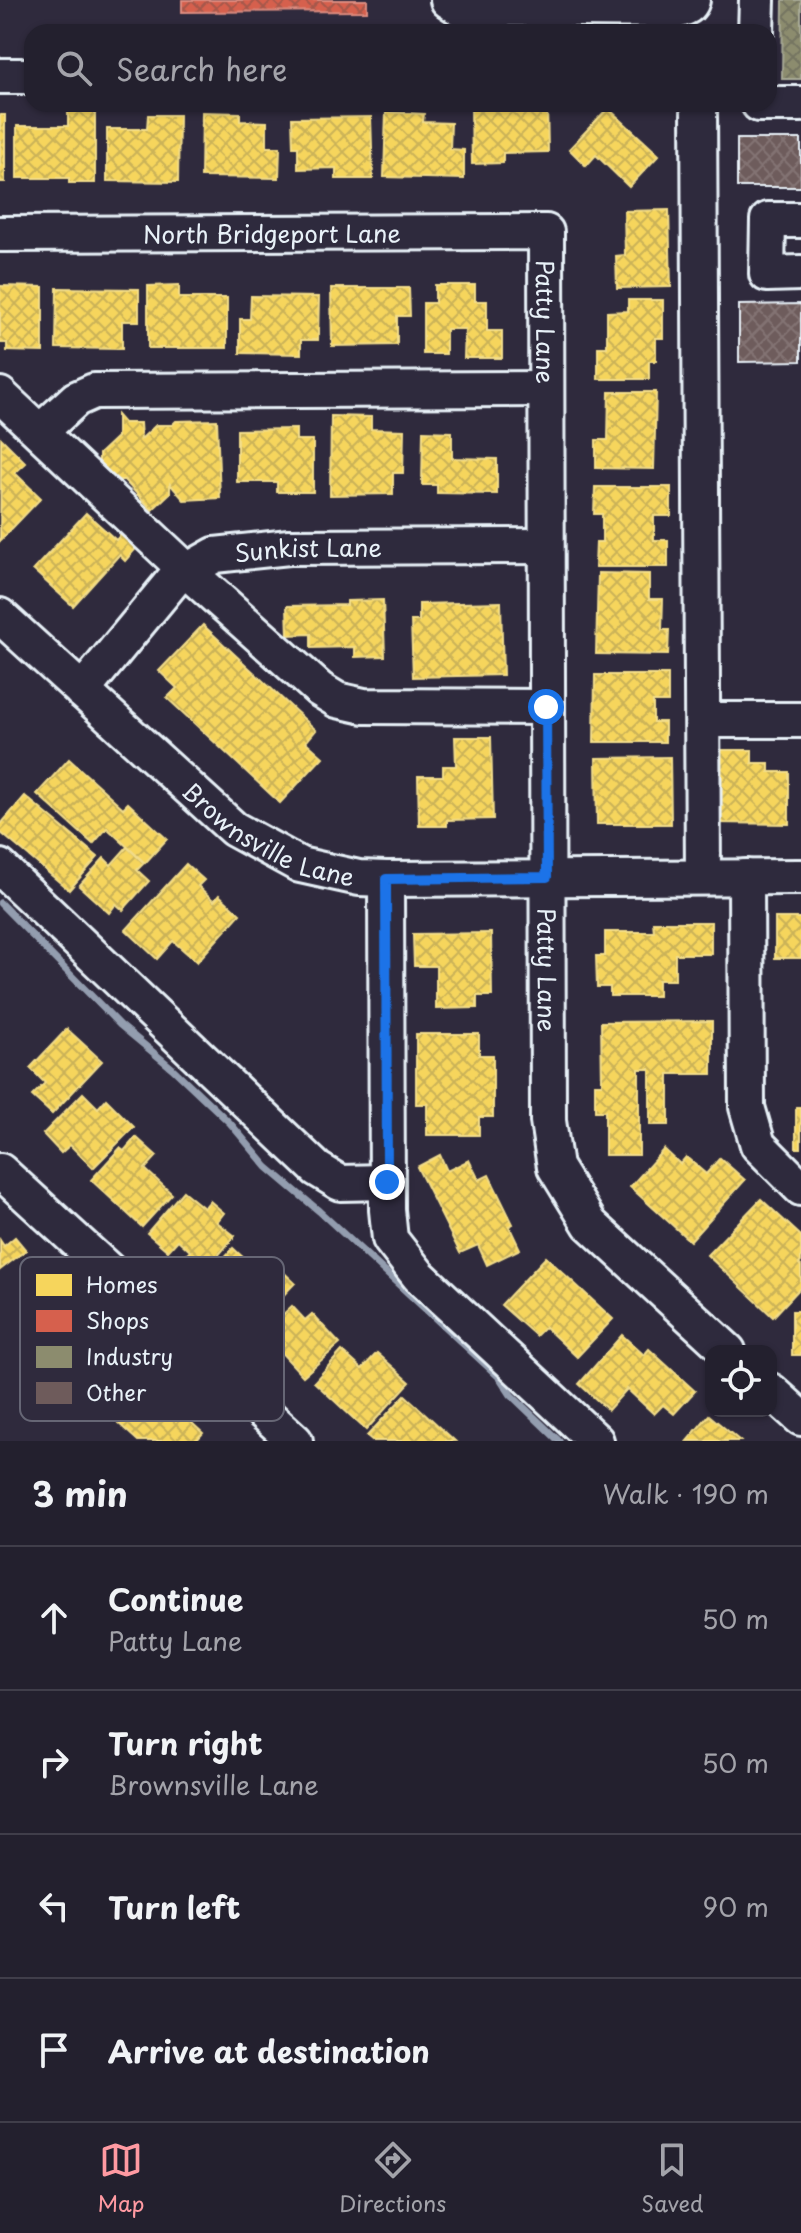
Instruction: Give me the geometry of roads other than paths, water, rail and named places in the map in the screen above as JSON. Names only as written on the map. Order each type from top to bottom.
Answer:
[{"type":"street","points":[[448,0],[460,8],[679,10],[691,4],[692,0]]},
{"type":"street","points":[[756,24],[757,0]]},
{"type":"street","points":[[0,76],[24,76]]},
{"type":"street","points":[[777,104],[801,104]]},
{"type":"street","points":[[699,112],[703,877]]},
{"type":"street","points":[[801,220],[768,220],[767,274],[801,273]]},
{"type":"street","name":"North Bridgeport Lane","points":[[0,234],[546,232]]},
{"type":"street","name":"Patty Lane","points":[[546,232],[548,1121],[555,1167],[590,1224],[721,1345]]},
{"type":"street","points":[[40,432],[76,399],[94,391],[546,389]]},
{"type":"street","points":[[0,395],[187,571],[319,689],[337,700],[364,706],[546,707]]},
{"type":"street","name":"Sunkist Lane","points":[[82,691],[176,577],[215,555],[289,547],[546,546]]},
{"type":"street","name":"Brownsville Lane","points":[[0,616],[234,829],[300,865],[359,878],[386,879],[801,877]]},
{"type":"street","points":[[703,720],[801,720]]},
{"type":"street","points":[[0,867],[317,1169],[340,1183],[387,1182]]},
{"type":"street","points":[[746,877],[747,1107],[758,1145],[801,1188]]},
{"type":"street","points":[[386,879],[390,1239],[419,1276],[596,1441]]},
{"type":"street","points":[[0,1171],[94,1257]]},
{"type":"street","points":[[777,1396],[801,1418]]},
{"type":"street","points":[[273,1421],[295,1441]]},
{"type":"waterway","points":[[0,903],[120,1025],[172,1068],[230,1123],[267,1167],[500,1378],[511,1395],[559,1441]]}]
